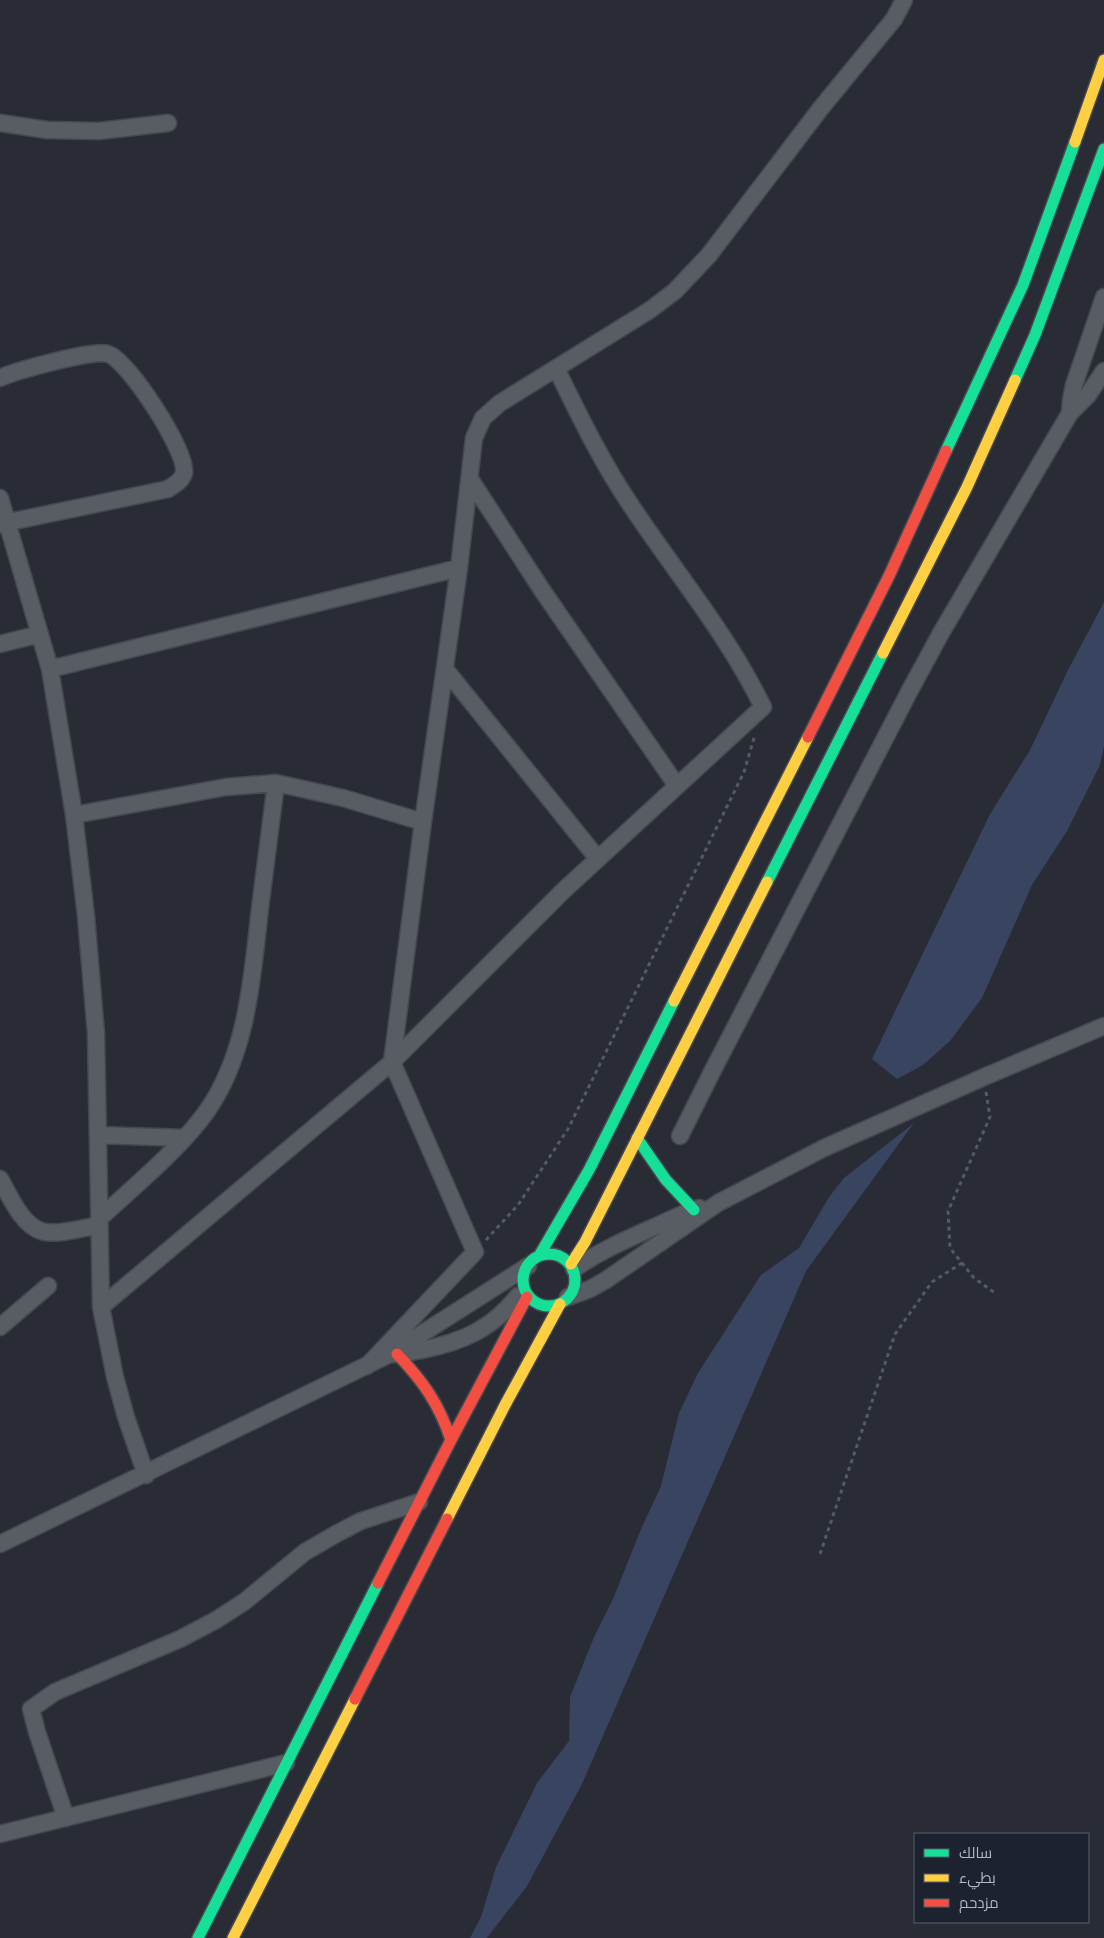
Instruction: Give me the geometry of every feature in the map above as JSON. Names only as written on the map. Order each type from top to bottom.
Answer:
[{"type":"main road","points":[[198,1938],[526,1293],[525,1271],[589,1170],[889,576],[1022,285],[1104,60]]},
{"type":"main road","points":[[572,1266],[967,487],[1035,335],[1104,149]]},
{"type":"main road","points":[[637,1138],[666,1180],[694,1210]]},
{"type":"main road","points":[[233,1938],[505,1405],[564,1301],[574,1289],[576,1279],[572,1266],[559,1256],[549,1254],[533,1261]]},
{"type":"main road","points":[[526,1293],[540,1305],[550,1306],[564,1301]]},
{"type":"main road","points":[[394,1354],[433,1396],[444,1418],[451,1440]]},
{"type":"street","points":[[367,1366],[475,1252],[392,1062],[423,822],[459,568],[474,438],[483,418],[500,403],[664,300],[686,280],[725,236],[821,108],[894,19],[904,0]]},
{"type":"street","points":[[0,123],[47,130],[98,131],[168,124]]},
{"type":"street","points":[[1070,413],[1074,385],[1104,297]]},
{"type":"street","points":[[0,378],[87,354],[107,353],[115,357],[126,368],[168,428],[177,445],[184,468],[180,481],[168,489],[4,523]]},
{"type":"street","points":[[101,1307],[392,1062],[556,898],[763,707],[746,675],[722,637],[630,505],[590,439],[556,368]]},
{"type":"street","points":[[680,1136],[941,633],[1070,413],[1088,395],[1104,371]]},
{"type":"street","points":[[470,479],[542,590],[677,786]]},
{"type":"street","points":[[0,498],[4,523],[50,669],[74,815],[86,916],[96,1034],[101,1307],[115,1377],[146,1475]]},
{"type":"street","points":[[50,669],[459,568]]},
{"type":"street","points":[[0,644],[40,634]]},
{"type":"street","points":[[445,669],[598,859]]},
{"type":"street","points":[[74,815],[226,788],[276,783],[343,798],[423,822]]},
{"type":"street","points":[[0,1179],[22,1216],[40,1231],[61,1232],[99,1222],[185,1138],[207,1111],[223,1083],[241,1034],[249,999],[276,783]]},
{"type":"street","points":[[564,1301],[606,1280],[718,1203],[824,1148],[984,1076],[1104,1026]]},
{"type":"street","points":[[98,1134],[185,1138]]},
{"type":"street","points":[[572,1266],[694,1210],[718,1203]]},
{"type":"street","points":[[0,1544],[394,1354],[533,1261]]},
{"type":"street","points":[[0,1327],[48,1286]]},
{"type":"street","points":[[394,1354],[435,1347],[478,1332],[503,1314],[526,1293]]},
{"type":"street","points":[[66,1818],[36,1732],[31,1709],[36,1703],[55,1692],[180,1639],[216,1620],[244,1602],[305,1552],[336,1534],[361,1521],[419,1502]]},
{"type":"street","points":[[0,1834],[286,1763]]},
{"type":"path","points":[[475,1252],[518,1205],[568,1129],[744,772],[755,734]]},
{"type":"path","points":[[984,1076],[990,1117],[948,1211],[950,1248],[974,1278],[994,1293]]},
{"type":"path","points":[[820,1554],[895,1334],[932,1282],[962,1263]]},
{"type":"water","points":[[1104,602],[1104,746],[1100,765],[1067,831],[1032,885],[982,998],[950,1041],[923,1065],[897,1079],[872,1059],[990,814],[1030,750],[1068,670]]},
{"type":"water","points":[[914,1123],[806,1271],[582,1784],[527,1886],[487,1938],[470,1938],[481,1917],[496,1867],[537,1783],[569,1741],[570,1697],[594,1637],[613,1599],[641,1529],[661,1486],[679,1413],[698,1373],[761,1275],[799,1248],[829,1197],[844,1178]]},
{"type":"traffic: fast","points":[[946,451],[1023,285],[1075,142]]},
{"type":"traffic: fast","points":[[1015,380],[1035,335],[1104,149]]},
{"type":"traffic: fast","points":[[767,882],[883,653]]},
{"type":"traffic: fast","points":[[539,1256],[589,1170],[674,1001]]},
{"type":"traffic: fast","points":[[637,1138],[666,1180],[694,1210]]},
{"type":"traffic: fast","points":[[544,1254],[554,1254],[563,1258],[571,1266],[575,1280],[571,1294],[563,1302],[554,1306],[544,1306],[535,1302],[527,1294],[523,1285],[523,1275],[527,1266],[535,1258],[544,1254]]},
{"type":"traffic: fast","points":[[198,1938],[378,1583]]},
{"type":"traffic: slow","points":[[1075,142],[1104,60]]},
{"type":"traffic: slow","points":[[883,653],[967,487],[1015,380]]},
{"type":"traffic: slow","points":[[674,1001],[808,737]]},
{"type":"traffic: slow","points":[[571,1264],[585,1242],[767,882]]},
{"type":"traffic: slow","points":[[447,1519],[505,1405],[560,1304]]},
{"type":"traffic: slow","points":[[233,1938],[355,1699]]},
{"type":"traffic: jam","points":[[808,737],[889,576],[946,451]]},
{"type":"traffic: jam","points":[[378,1583],[527,1297]]},
{"type":"traffic: jam","points":[[397,1354],[415,1374],[429,1394],[441,1415],[451,1440]]},
{"type":"traffic: jam","points":[[355,1699],[447,1519]]}]
